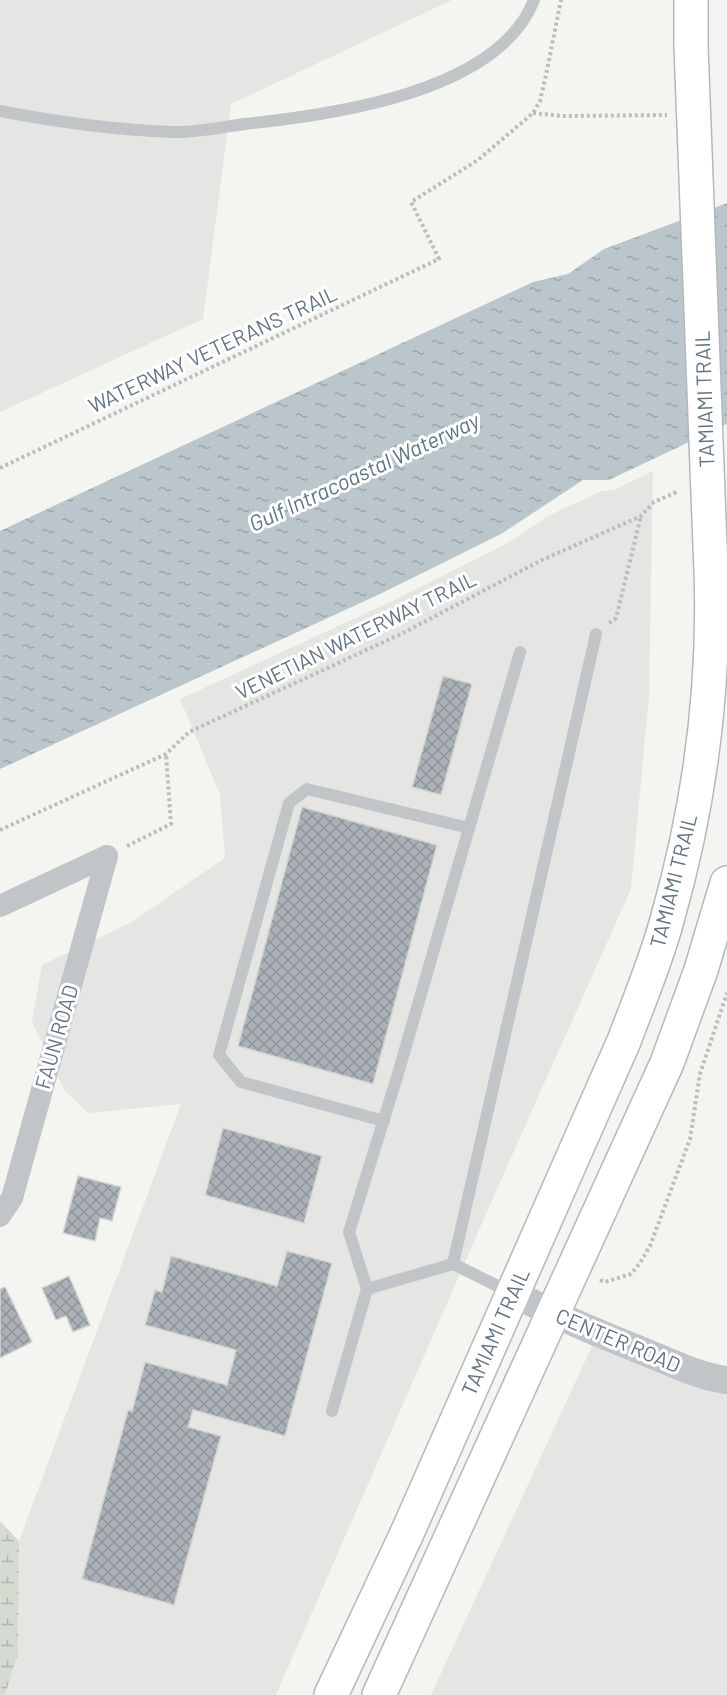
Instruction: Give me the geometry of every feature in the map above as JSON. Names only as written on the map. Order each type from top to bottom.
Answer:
[{"type":"main road","name":"TAMIAMI TRAIL","points":[[331,1695],[408,1531],[624,1041],[667,921],[696,792],[705,732],[712,654],[713,602],[691,0]]},
{"type":"main road","name":"TAMIAMI TRAIL","points":[[379,1695],[667,1063],[700,970],[727,883]]},
{"type":"street","points":[[0,906],[107,856]]},
{"type":"street","name":"FAUN ROAD","points":[[0,1216],[12,1198],[107,856]]},
{"type":"street","name":"CENTER ROAD","points":[[513,1293],[552,1314],[698,1374],[727,1380]]},
{"type":"lane","points":[[0,111],[35,118],[175,132],[306,118],[382,103],[437,84],[476,63],[507,42],[534,0]]},
{"type":"lane","points":[[0,119],[35,118]]},
{"type":"lane","points":[[453,1264],[596,634]]},
{"type":"lane","points":[[332,1411],[368,1289],[349,1232],[384,1121],[520,652]]},
{"type":"lane","points":[[384,1121],[241,1082],[219,1055],[289,803],[307,789],[469,828]]},
{"type":"lane","points":[[368,1289],[453,1264],[513,1293]]},
{"type":"path","points":[[561,0],[540,101],[533,113],[561,116],[672,115]]},
{"type":"path","name":"WATERWAY VETERANS TRAIL","points":[[0,468],[439,259],[411,202],[478,160],[533,113]]},
{"type":"path","name":"VENETIAN WATERWAY TRAIL","points":[[0,830],[166,754],[189,732],[401,634],[542,560],[641,516],[654,502],[688,487]]},
{"type":"path","points":[[596,634],[616,618],[641,516]]},
{"type":"path","points":[[107,856],[171,824],[166,754]]},
{"type":"shaded area","points":[[0,0],[452,0],[231,104],[203,319],[0,412]]},
{"type":"shaded area","points":[[653,471],[649,695],[631,889],[276,1695],[5,1695],[18,1654],[19,1541],[181,1104],[88,1113],[65,1091],[32,1022],[42,965],[130,923],[225,858],[220,795],[180,699],[386,604],[506,544],[550,515],[602,491],[614,490]]},
{"type":"shaded area","points":[[592,1346],[693,1387],[727,1394],[727,1695],[431,1695]]},
{"type":"green space","points":[[0,1521],[19,1541],[18,1654],[5,1695],[0,1695]]},
{"type":"water","name":"Gulf Intracoastal Waterway","points":[[727,203],[727,424],[609,480],[583,480],[501,534],[380,594],[0,769],[0,531],[533,282],[568,274],[604,249]]},
{"type":"building","points":[[443,676],[472,684],[441,795],[412,787]]},
{"type":"building","points":[[302,807],[437,845],[373,1084],[238,1046]]},
{"type":"building","points":[[223,1128],[322,1156],[304,1223],[205,1195]]},
{"type":"building","points":[[78,1176],[121,1187],[112,1221],[100,1218],[95,1241],[63,1233]]},
{"type":"building","points":[[287,1251],[332,1263],[285,1436],[193,1410],[188,1427],[221,1436],[174,1605],[82,1579],[128,1410],[132,1411],[145,1362],[227,1385],[236,1350],[145,1325],[155,1290],[162,1292],[171,1256],[277,1286]]},
{"type":"building","points":[[69,1276],[90,1325],[73,1332],[66,1316],[56,1320],[42,1288]]},
{"type":"building","points":[[5,1287],[32,1342],[0,1358],[0,1289]]}]
